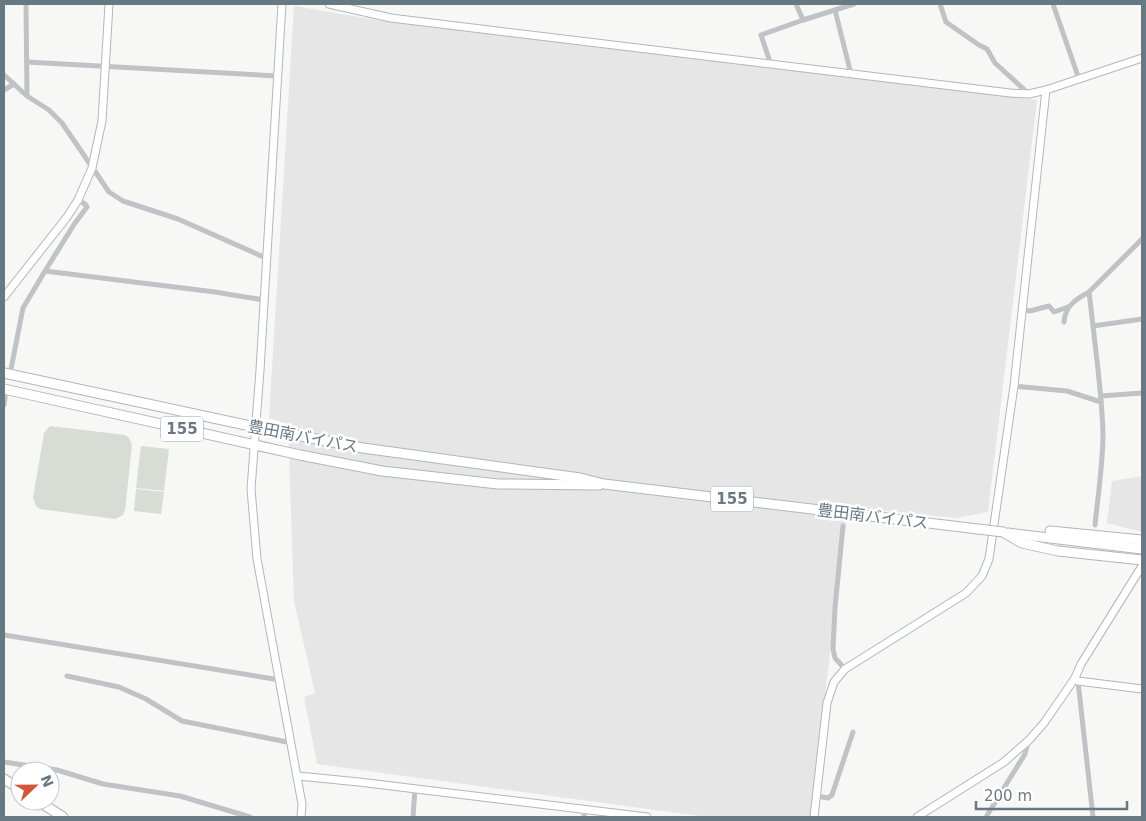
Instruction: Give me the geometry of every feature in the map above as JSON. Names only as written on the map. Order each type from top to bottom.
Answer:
[{"type":"highway","name":"豊田南バイパス","points":[[7,374],[254,427],[363,448],[580,478],[604,484],[1142,548]]},
{"type":"highway","name":"豊田南バイパス","points":[[5,390],[361,467],[498,484],[596,486],[604,484]]},
{"type":"highway","name":"155","points":[[1003,532],[1025,529],[1142,540]]},
{"type":"highway","name":"155","points":[[1003,532],[1022,543],[1058,551],[1142,560]]},
{"type":"street","points":[[26,4],[27,96]]},
{"type":"street","points":[[4,297],[67,217],[78,200],[92,168],[102,121],[109,4]]},
{"type":"street","points":[[282,4],[264,300],[250,489],[257,559],[298,776],[302,804],[301,817]]},
{"type":"street","points":[[329,4],[391,18],[771,65],[1029,94],[1142,58]]},
{"type":"street","points":[[796,4],[803,20]]},
{"type":"street","points":[[771,65],[761,35],[854,4]]},
{"type":"street","points":[[940,4],[946,22],[987,49],[995,63],[1029,94]]},
{"type":"street","points":[[1053,4],[1079,79]]},
{"type":"street","points":[[835,10],[851,74]]},
{"type":"street","points":[[27,62],[277,76]]},
{"type":"street","points":[[4,75],[27,96],[49,110],[62,124],[110,192],[123,201],[178,219],[266,258]]},
{"type":"street","points":[[4,90],[14,84]]},
{"type":"street","points":[[814,817],[827,703],[834,682],[845,669],[966,593],[982,576],[989,559],[1014,386],[1046,90]]},
{"type":"street","points":[[7,374],[23,308],[75,222],[87,207],[78,200]]},
{"type":"street","points":[[1022,310],[1030,311],[1049,306],[1054,312],[1068,307],[1089,292],[1142,239]]},
{"type":"street","points":[[45,270],[264,300]]},
{"type":"street","points":[[1089,292],[1103,434],[1102,468],[1095,525]]},
{"type":"street","points":[[1064,322],[1068,307]]},
{"type":"street","points":[[1093,326],[1142,319]]},
{"type":"street","points":[[1014,386],[1067,391],[1101,399],[1142,393]]},
{"type":"street","points":[[4,405],[5,390]]},
{"type":"street","points":[[843,526],[833,649],[836,658],[845,669]]},
{"type":"street","points":[[917,817],[1004,762],[1029,740],[1044,723],[1076,679],[1081,664],[1142,566]]},
{"type":"street","points":[[4,635],[280,680]]},
{"type":"street","points":[[67,676],[119,687],[146,699],[182,721],[292,743]]},
{"type":"street","points":[[1076,679],[1142,689]]},
{"type":"street","points":[[1076,679],[1093,817]]},
{"type":"street","points":[[816,796],[828,798],[832,796],[853,732]]},
{"type":"street","points":[[986,817],[1025,754],[1029,740]]},
{"type":"street","points":[[4,762],[57,770],[103,784],[180,796],[250,817]]},
{"type":"street","points":[[298,776],[415,789],[584,813],[647,817]]},
{"type":"street","points":[[413,817],[415,789]]},
{"type":"shaded area","points":[[294,6],[388,22],[1037,100],[988,512],[956,518],[848,507],[810,817],[707,817],[317,764],[304,697],[315,693],[294,601],[288,424],[269,418]]},
{"type":"shaded area","points":[[50,426],[125,435],[129,438],[132,445],[123,515],[115,519],[40,509],[36,506],[33,498],[44,433]]},
{"type":"shaded area","points":[[141,446],[169,449],[164,491],[136,488]]},
{"type":"shaded area","points":[[1142,476],[1142,532],[1107,523],[1112,481]]},
{"type":"shaded area","points":[[136,489],[164,492],[161,514],[134,511]]}]
